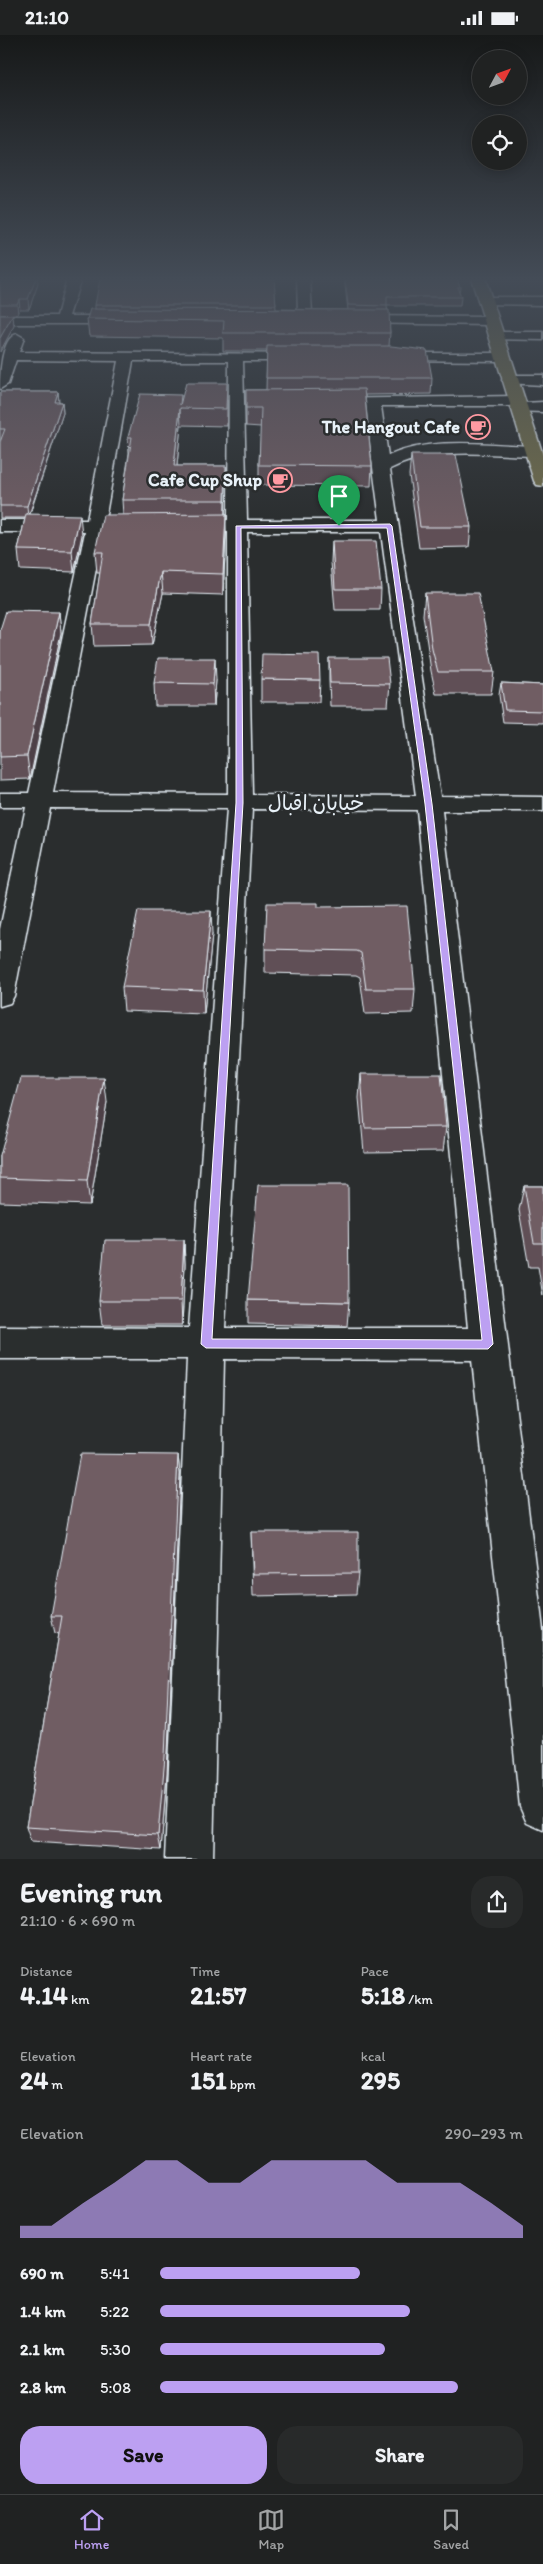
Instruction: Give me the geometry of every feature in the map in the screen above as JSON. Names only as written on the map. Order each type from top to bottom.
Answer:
[{"type":"main road","points":[[505,363],[543,481]]},
{"type":"street","points":[[0,384],[7,363]]},
{"type":"street","points":[[0,996],[95,526],[125,363]]},
{"type":"street","points":[[189,1859],[206,1344],[240,803],[239,526],[247,402],[237,363]]},
{"type":"street","points":[[510,379],[543,380]]},
{"type":"street","points":[[314,402],[372,402],[519,408],[543,407]]},
{"type":"street","points":[[372,402],[429,804],[488,1344],[536,1694],[543,1807]]},
{"type":"street","points":[[519,408],[543,416]]},
{"type":"street","points":[[381,467],[394,458],[422,451],[533,451]]},
{"type":"street","points":[[0,526],[390,526]]},
{"type":"street","name":"خیابان اقبال","points":[[0,800],[543,804]]},
{"type":"street","points":[[0,1343],[488,1344]]},
{"type":"building","points":[[266,363],[429,363],[432,378],[266,378]]},
{"type":"building","points":[[186,383],[227,383],[226,409],[180,408],[174,466],[226,466],[225,500],[122,500],[132,437],[128,437],[140,394],[181,395],[180,405]]},
{"type":"building","points":[[364,389],[372,466],[259,465],[261,408],[246,408],[246,390]]},
{"type":"building","points":[[0,392],[58,392],[55,402],[62,402],[27,506],[0,506],[0,442],[5,429],[0,429]]},
{"type":"building","points":[[411,455],[456,455],[471,527],[420,527]]},
{"type":"building","points":[[26,514],[80,515],[72,551],[18,550]]},
{"type":"building","points":[[226,514],[223,574],[161,572],[151,624],[92,624],[103,552],[95,552],[103,515]]},
{"type":"building","points":[[332,541],[376,541],[381,589],[335,589]]},
{"type":"building","points":[[425,593],[478,593],[494,672],[438,672],[432,649]]},
{"type":"building","points":[[6,611],[59,612],[27,756],[0,757],[0,630]]},
{"type":"building","points":[[262,654],[319,655],[320,680],[261,679]]},
{"type":"building","points":[[158,658],[215,658],[213,684],[154,683]]},
{"type":"building","points":[[329,658],[387,658],[390,684],[330,683]]},
{"type":"building","points":[[501,683],[543,685],[543,711],[505,710]]},
{"type":"building","points":[[267,903],[318,903],[318,907],[407,906],[415,989],[366,989],[361,953],[357,951],[265,949]]},
{"type":"building","points":[[138,911],[211,911],[203,990],[122,987]]},
{"type":"building","points":[[361,1074],[441,1074],[446,1127],[365,1128]]},
{"type":"building","points":[[21,1078],[104,1078],[87,1181],[0,1178],[0,1156]]},
{"type":"building","points":[[258,1185],[348,1185],[349,1302],[248,1300]]},
{"type":"building","points":[[524,1186],[543,1186],[543,1243],[534,1243]]},
{"type":"building","points":[[105,1240],[184,1240],[181,1301],[99,1301]]},
{"type":"building","points":[[80,1454],[178,1455],[165,1757],[158,1835],[26,1827],[62,1616],[51,1616]]},
{"type":"building","points":[[251,1532],[358,1532],[358,1573],[253,1574]]},
{"type":"place","name":"The Hangout Cafe","points":[[478,427]]},
{"type":"place","name":"Cafe Cup Shup","points":[[280,480]]},
{"type":"route","points":[[239,526],[339,526],[390,526],[429,804],[488,1344],[206,1344],[240,803],[239,526]]}]
